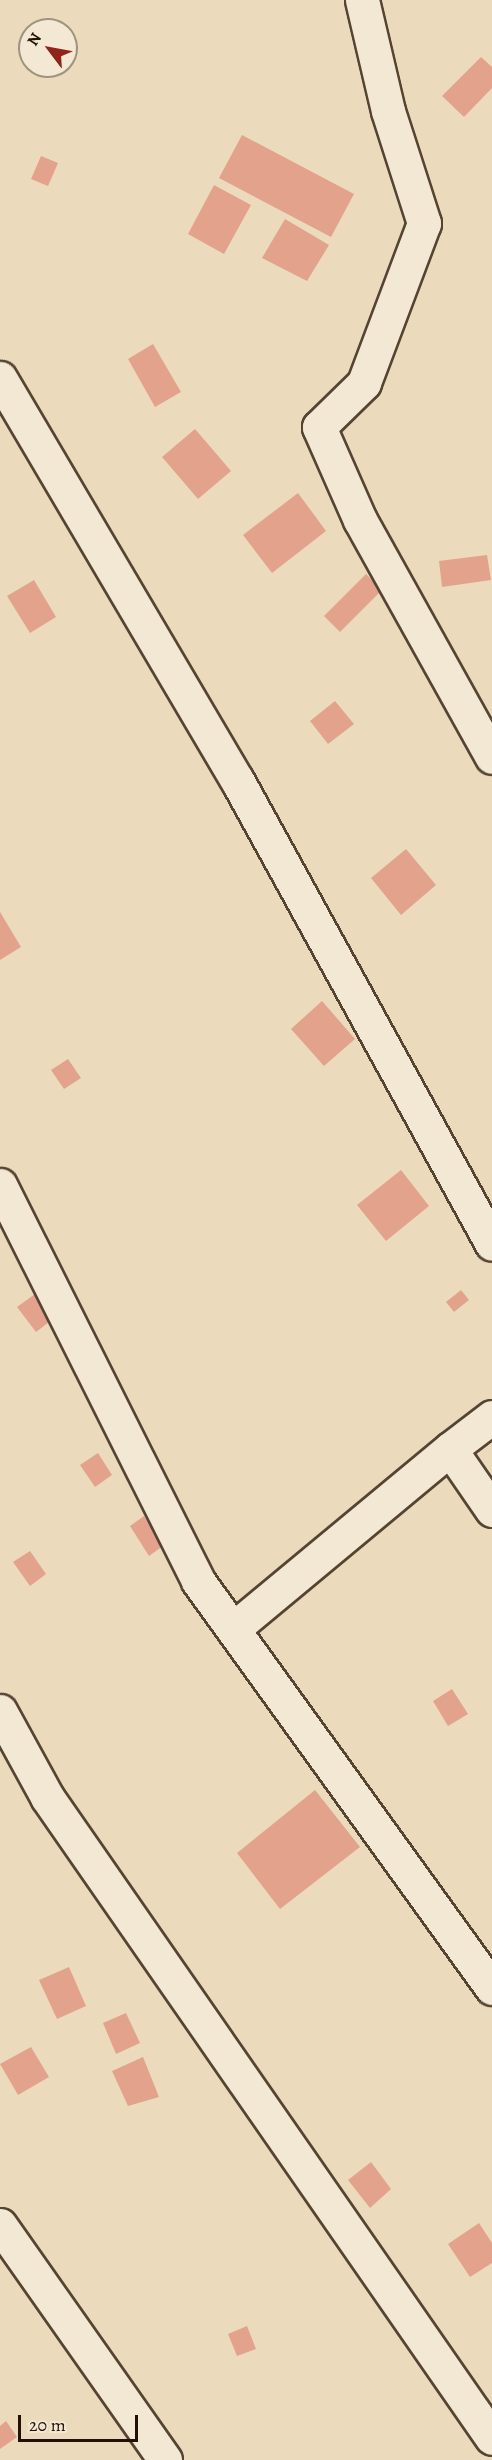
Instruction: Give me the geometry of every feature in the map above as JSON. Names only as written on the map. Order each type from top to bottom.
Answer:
[{"type":"street","points":[[362,0],[388,111],[424,223],[364,383],[319,427],[360,520],[492,757]]},
{"type":"street","points":[[0,378],[237,780],[492,1244]]},
{"type":"street","points":[[0,1185],[198,1581],[492,1988]]},
{"type":"street","points":[[233,1629],[450,1449],[492,1417]]},
{"type":"street","points":[[450,1449],[492,1510]]},
{"type":"street","points":[[0,1711],[47,1797],[492,2438]]},
{"type":"street","points":[[0,2225],[165,2460]]},
{"type":"building","points":[[481,57],[492,67],[492,88],[464,117],[442,96]]},
{"type":"building","points":[[242,135],[354,194],[331,237],[219,178]]},
{"type":"building","points":[[41,156],[58,163],[48,186],[31,179]]},
{"type":"building","points":[[214,185],[251,205],[224,254],[188,234]]},
{"type":"building","points":[[285,219],[329,245],[307,281],[262,258]]},
{"type":"building","points":[[153,344],[181,392],[155,407],[128,359]]},
{"type":"building","points":[[195,429],[231,471],[198,499],[162,457]]},
{"type":"building","points":[[298,493],[326,531],[272,573],[243,535]]},
{"type":"building","points":[[487,555],[491,580],[442,587],[439,561]]},
{"type":"building","points":[[366,574],[382,590],[340,632],[324,616]]},
{"type":"building","points":[[34,580],[56,617],[30,633],[7,596]]},
{"type":"building","points":[[335,701],[354,724],[328,744],[310,721]]},
{"type":"building","points":[[406,849],[436,885],[401,915],[371,878]]},
{"type":"building","points":[[0,912],[21,947],[0,960]]},
{"type":"building","points":[[322,1001],[355,1039],[324,1066],[291,1029]]},
{"type":"building","points":[[68,1059],[81,1078],[64,1089],[51,1070]]},
{"type":"building","points":[[401,1170],[429,1206],[386,1241],[357,1205]]},
{"type":"building","points":[[461,1290],[469,1300],[454,1312],[446,1302]]},
{"type":"building","points":[[35,1294],[53,1319],[36,1332],[17,1307]]},
{"type":"building","points":[[98,1453],[112,1475],[95,1487],[80,1465]]},
{"type":"building","points":[[144,1516],[163,1546],[149,1556],[130,1526]]},
{"type":"building","points":[[30,1551],[46,1574],[30,1586],[13,1562]]},
{"type":"building","points":[[452,1689],[468,1714],[448,1726],[433,1701]]},
{"type":"building","points":[[315,1790],[360,1847],[280,1909],[237,1853]]},
{"type":"building","points":[[69,1967],[86,2006],[57,2019],[39,1980]]},
{"type":"building","points":[[126,2013],[140,2043],[116,2054],[103,2023]]},
{"type":"building","points":[[31,2047],[49,2077],[18,2095],[0,2064]]},
{"type":"building","points":[[143,2057],[159,2097],[128,2106],[112,2071]]},
{"type":"building","points":[[371,2162],[391,2189],[370,2208],[348,2180]]},
{"type":"building","points":[[479,2223],[492,2243],[492,2263],[470,2277],[448,2244]]},
{"type":"building","points":[[247,2326],[256,2349],[237,2356],[228,2334]]},
{"type":"building","points":[[6,2421],[17,2437],[0,2449],[0,2426]]}]
